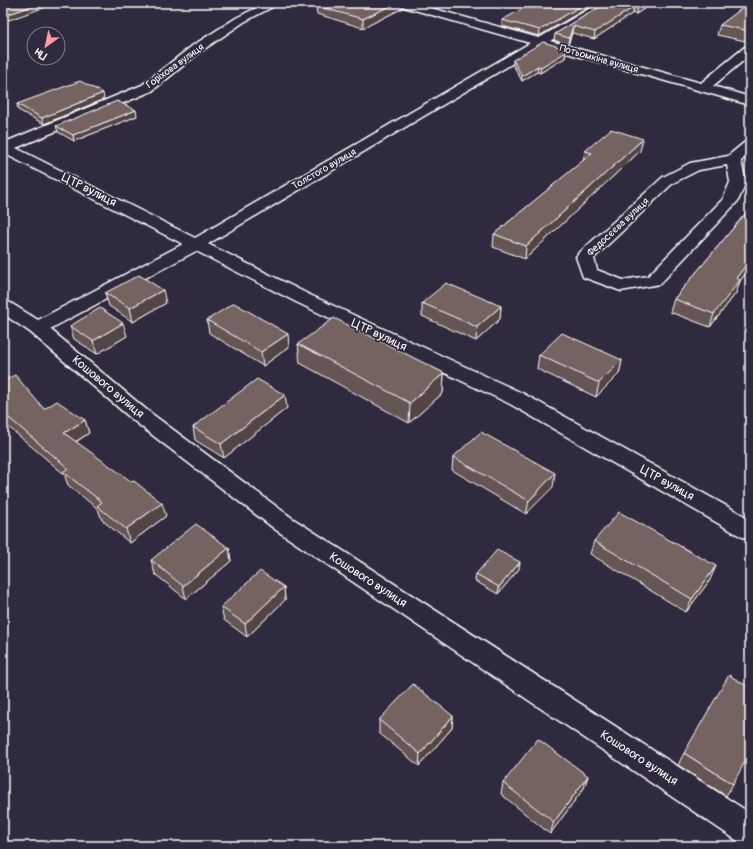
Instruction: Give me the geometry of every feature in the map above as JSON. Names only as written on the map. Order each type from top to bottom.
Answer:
[{"type":"street","name":"Горіхова вулиця","points":[[3,148],[147,88],[209,41],[240,20],[275,3]]},
{"type":"street","name":"Потьомкіна вулиця","points":[[401,3],[750,101]]},
{"type":"street","name":"Толстого вулиця","points":[[38,328],[196,244],[607,3]]},
{"type":"street","points":[[703,88],[750,49]]},
{"type":"street","points":[[733,160],[750,144]]},
{"type":"street","name":"ЦТР вулиця","points":[[3,148],[302,298],[517,399],[750,531]]},
{"type":"street","name":"Федосєєва вулиця","points":[[733,160],[738,182],[730,201],[654,280],[621,286],[589,273],[585,257],[668,180],[695,166],[733,160]]},
{"type":"street","name":"Кошового вулиця","points":[[3,306],[38,328],[142,416],[284,524],[750,831]]},
{"type":"building","points":[[41,3],[3,16],[3,4]]},
{"type":"building","points":[[322,3],[396,3],[363,19],[316,6]]},
{"type":"building","points":[[533,3],[586,3],[540,30],[502,20]]},
{"type":"building","points":[[606,3],[645,3],[638,8],[634,7],[595,32],[573,26],[569,38],[555,34]]},
{"type":"building","points":[[749,3],[750,31],[720,25]]},
{"type":"building","points":[[543,42],[566,49],[566,52],[522,76],[513,60]]},
{"type":"building","points":[[80,81],[103,93],[42,118],[17,104]]},
{"type":"building","points":[[117,101],[136,110],[73,135],[56,126]]},
{"type":"building","points":[[611,129],[643,139],[526,246],[494,234],[592,153],[585,151]]},
{"type":"building","points":[[750,208],[750,260],[736,278],[740,280],[714,314],[674,299]]},
{"type":"building","points":[[139,275],[163,290],[130,308],[105,293]]},
{"type":"building","points":[[446,283],[501,306],[477,327],[422,303]]},
{"type":"building","points":[[234,303],[288,334],[261,352],[207,320]]},
{"type":"building","points":[[100,308],[123,323],[93,341],[70,326]]},
{"type":"building","points":[[334,318],[444,373],[410,403],[298,344]]},
{"type":"building","points":[[562,333],[622,360],[599,383],[539,355]]},
{"type":"building","points":[[15,375],[44,409],[57,401],[85,420],[64,433],[132,482],[134,481],[162,503],[126,529],[97,506],[102,502],[63,472],[68,468],[3,413],[3,381]]},
{"type":"building","points":[[257,379],[285,395],[221,444],[193,427]]},
{"type":"building","points":[[481,432],[555,473],[529,501],[453,457]]},
{"type":"building","points":[[619,512],[716,566],[692,599],[594,541]]},
{"type":"building","points":[[196,524],[229,548],[183,586],[151,560]]},
{"type":"building","points":[[497,550],[520,562],[499,587],[476,574]]},
{"type":"building","points":[[260,571],[284,587],[245,624],[221,607]]},
{"type":"building","points":[[729,675],[750,688],[750,752],[733,784],[684,753]]},
{"type":"building","points":[[413,684],[453,716],[420,754],[379,720]]},
{"type":"building","points":[[538,739],[588,776],[554,822],[503,783]]}]
